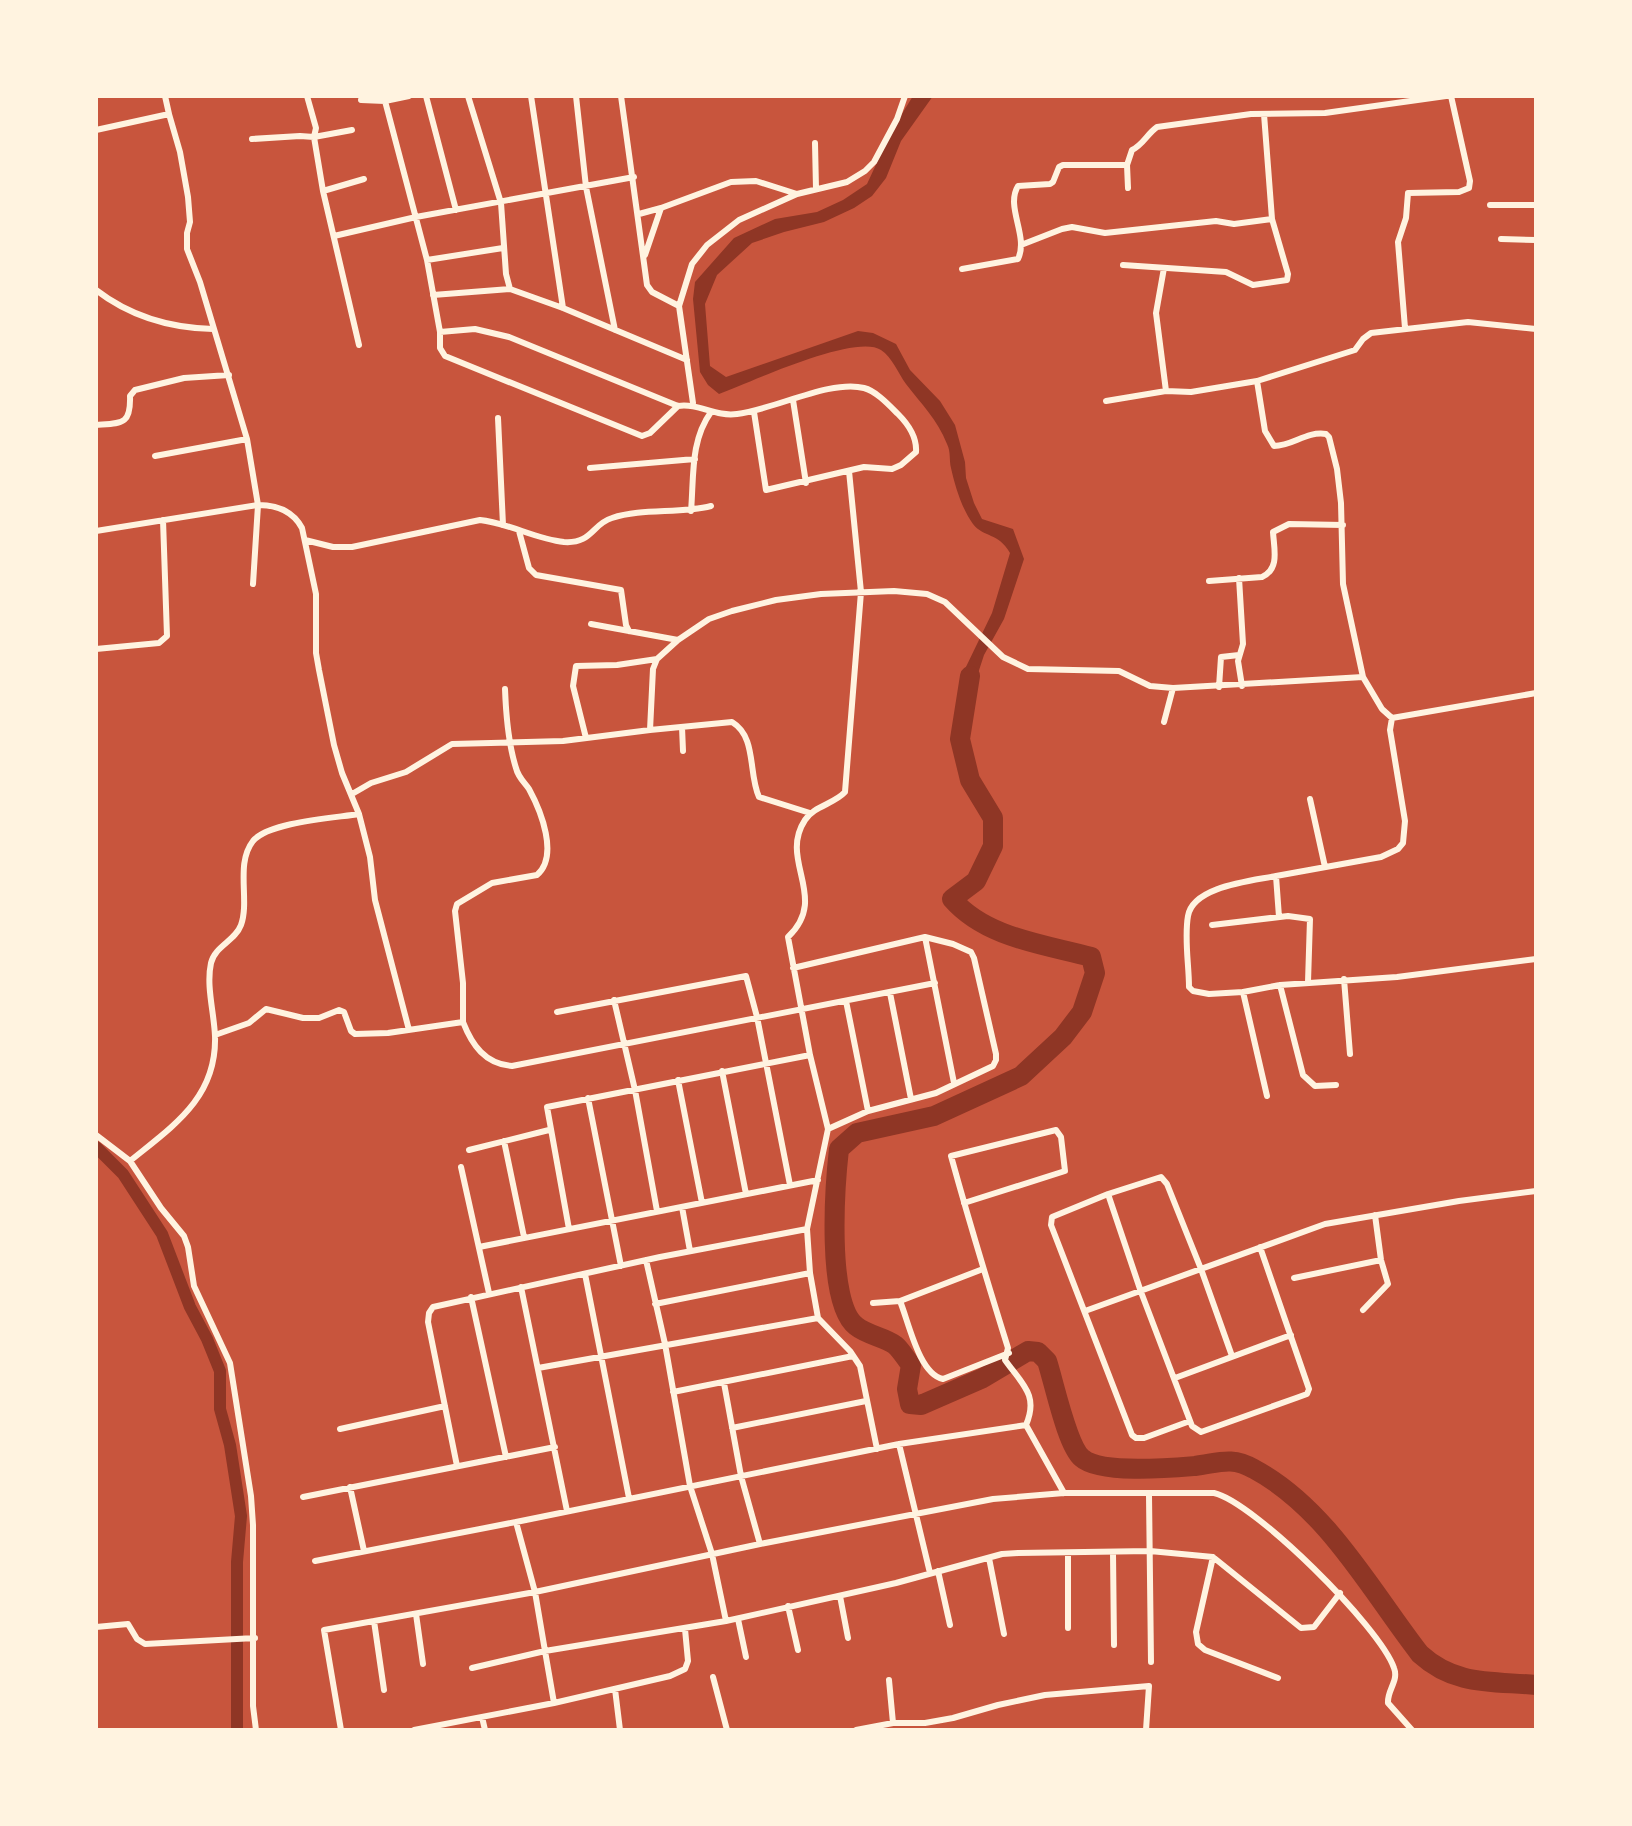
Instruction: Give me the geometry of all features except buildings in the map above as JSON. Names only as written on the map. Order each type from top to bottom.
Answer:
[{"type":"street","points":[[165,96],[188,197],[190,222],[186,244],[247,439],[258,505],[253,584]]},
{"type":"street","points":[[307,96],[316,128],[314,137],[323,191],[359,345]]},
{"type":"street","points":[[361,100],[385,101],[409,96]]},
{"type":"street","points":[[426,96],[456,210]]},
{"type":"street","points":[[468,96],[501,203],[503,248],[510,289]]},
{"type":"street","points":[[531,96],[563,308]]},
{"type":"street","points":[[576,96],[586,187],[615,330]]},
{"type":"street","points":[[621,96],[646,280],[652,292],[679,306]]},
{"type":"street","points":[[693,403],[679,306],[692,264],[707,245],[739,220],[797,194],[847,182],[874,162],[897,119],[905,96]]},
{"type":"street","points":[[1128,188],[1127,165],[1132,150],[1140,146],[1157,127],[1264,114],[1325,113],[1448,96],[1470,181],[1469,188],[1459,192],[1408,193],[1406,218],[1398,242],[1405,328]]},
{"type":"street","points":[[385,101],[427,260],[440,348],[445,356],[642,436],[650,433],[678,406],[693,403],[725,415],[754,412],[828,390],[864,388],[902,418],[909,427],[916,452],[892,469],[864,467],[806,483],[765,489],[754,412]]},
{"type":"street","points":[[96,130],[169,114]]},
{"type":"street","points":[[1123,265],[1226,272],[1253,285],[1287,280],[1288,274],[1272,219],[1264,114]]},
{"type":"street","points":[[252,139],[314,137],[352,130]]},
{"type":"street","points":[[815,143],[816,189]]},
{"type":"street","points":[[962,269],[1018,259],[1021,245],[1013,196],[1018,186],[1050,184],[1063,165],[1127,165]]},
{"type":"street","points":[[334,236],[416,217],[634,177]]},
{"type":"street","points":[[323,191],[364,179]]},
{"type":"street","points":[[639,214],[731,182],[756,181],[797,194]]},
{"type":"street","points":[[1490,205],[1536,205]]},
{"type":"street","points":[[644,257],[661,208]]},
{"type":"street","points":[[1021,245],[1072,227],[1105,233],[1216,221],[1234,224],[1272,219]]},
{"type":"street","points":[[1501,239],[1536,240]]},
{"type":"street","points":[[427,260],[503,248]]},
{"type":"street","points":[[1164,268],[1157,300],[1156,326],[1166,391]]},
{"type":"street","points":[[433,295],[510,289],[687,360]]},
{"type":"street","points":[[96,290],[127,312],[141,317],[189,328],[213,329]]},
{"type":"street","points":[[1106,401],[1257,381],[1355,350],[1371,333],[1468,322],[1536,329]]},
{"type":"street","points":[[440,332],[475,329],[509,337],[678,406]]},
{"type":"street","points":[[96,425],[123,422],[128,418],[131,414],[130,396],[135,390],[184,378],[229,375]]},
{"type":"street","points":[[1257,381],[1265,431],[1274,446],[1318,433],[1329,437],[1337,469],[1343,525],[1343,584],[1363,677],[1382,709],[1392,718]]},
{"type":"street","points":[[793,400],[806,483]]},
{"type":"street","points":[[691,511],[700,429],[711,412]]},
{"type":"street","points":[[498,418],[503,525]]},
{"type":"street","points":[[155,456],[247,439]]},
{"type":"street","points":[[590,468],[695,459]]},
{"type":"street","points":[[849,471],[861,592],[845,792],[810,813],[800,829],[796,847],[807,893],[802,917],[788,937],[810,1055],[828,1129],[807,1229],[810,1273],[818,1318],[860,1366],[877,1449]]},
{"type":"street","points":[[96,531],[258,505],[273,506],[293,515],[302,528],[316,594],[315,643],[334,745],[359,814],[370,857],[375,900],[409,1030]]},
{"type":"street","points":[[305,540],[333,547],[352,547],[480,520],[566,542],[587,539],[606,520],[619,515],[691,511],[711,506]]},
{"type":"street","points":[[96,649],[159,643],[167,636],[163,520]]},
{"type":"street","points":[[1209,581],[1270,573],[1274,566],[1273,532],[1284,525],[1343,525]]},
{"type":"street","points":[[519,531],[529,568],[536,575],[621,590],[629,631]]},
{"type":"street","points":[[1239,578],[1242,686]]},
{"type":"street","points":[[650,730],[650,679],[657,659],[709,619],[776,600],[861,592],[927,594],[945,602],[1003,657],[1028,669],[1119,671],[1150,686],[1173,688],[1363,677]]},
{"type":"street","points":[[591,624],[678,640]]},
{"type":"street","points":[[1219,687],[1221,657],[1239,655]]},
{"type":"street","points":[[586,738],[573,686],[576,666],[617,665],[657,659]]},
{"type":"street","points":[[1164,722],[1173,688]]},
{"type":"street","points":[[505,689],[509,741],[518,774],[529,789],[536,807],[547,842],[548,858],[537,875],[492,883],[457,904],[463,1022],[484,1057],[502,1066],[512,1066],[935,983]]},
{"type":"street","points":[[1392,718],[1536,693]]},
{"type":"street","points":[[1392,718],[1390,730],[1405,821],[1403,843],[1381,857],[1276,876],[1209,892],[1200,898],[1188,914],[1189,987],[1197,993],[1243,992],[1280,985],[1397,977],[1536,959]]},
{"type":"street","points":[[352,794],[371,783],[406,772],[448,745],[509,741],[527,743],[732,722],[747,738],[759,797],[810,813]]},
{"type":"street","points":[[682,727],[683,751]]},
{"type":"street","points":[[1310,799],[1325,867]]},
{"type":"street","points":[[130,1161],[196,1101],[213,1066],[212,959],[241,925],[247,854],[254,840],[297,824],[359,814]]},
{"type":"street","points":[[1276,876],[1279,917]]},
{"type":"street","points":[[1212,925],[1295,916],[1311,920],[1308,982]]},
{"type":"street","points":[[793,968],[925,937],[948,942],[971,952],[996,1054],[993,1066],[936,1093],[868,1111],[828,1129]]},
{"type":"street","points":[[925,937],[954,1083]]},
{"type":"street","points":[[557,1012],[746,976],[767,1063],[790,1185]]},
{"type":"street","points":[[1344,979],[1350,1054]]},
{"type":"street","points":[[1280,985],[1303,1075],[1315,1086],[1336,1085]]},
{"type":"street","points":[[1243,992],[1267,1096]]},
{"type":"street","points":[[890,993],[911,1099]]},
{"type":"street","points":[[614,1000],[635,1090],[657,1211]]},
{"type":"street","points":[[846,1001],[868,1111]]},
{"type":"street","points":[[215,1035],[249,1023],[266,1009],[303,1018],[319,1018],[339,1010],[344,1012],[355,1034],[463,1022]]},
{"type":"street","points":[[569,1229],[547,1107],[810,1055]]},
{"type":"street","points":[[722,1071],[746,1194]]},
{"type":"street","points":[[678,1080],[702,1203]]},
{"type":"street","points":[[588,1098],[621,1266]]},
{"type":"street","points":[[469,1150],[549,1130]]},
{"type":"street","points":[[964,1203],[1065,1171],[1061,1137],[1056,1130],[951,1156],[964,1203],[983,1269],[1007,1356],[1032,1403],[1026,1425]]},
{"type":"street","points":[[96,1135],[130,1161],[184,1236],[194,1286],[230,1363],[251,1496],[255,1638],[253,1706],[256,1730]]},
{"type":"street","points":[[504,1141],[524,1237]]},
{"type":"street","points":[[461,1167],[489,1293]]},
{"type":"street","points":[[1190,1421],[1144,1438],[1132,1435],[1052,1217],[1161,1177],[1167,1184],[1201,1269],[1232,1356]]},
{"type":"street","points":[[479,1247],[818,1180]]},
{"type":"street","points":[[1085,1311],[1325,1224],[1536,1191]]},
{"type":"street","points":[[1108,1194],[1190,1421],[1201,1432],[1307,1394],[1309,1389],[1260,1247]]},
{"type":"street","points":[[682,1207],[690,1251]]},
{"type":"street","points":[[1363,1310],[1388,1284],[1381,1260],[1375,1215]]},
{"type":"street","points":[[457,1466],[428,1322],[429,1313],[439,1305],[807,1229]]},
{"type":"street","points":[[646,1260],[665,1344],[690,1486],[712,1554],[726,1621]]},
{"type":"street","points":[[1294,1278],[1381,1260]]},
{"type":"street","points":[[873,1303],[900,1301],[983,1269]]},
{"type":"street","points":[[655,1304],[810,1273]]},
{"type":"street","points":[[585,1274],[629,1498]]},
{"type":"street","points":[[521,1287],[567,1511]]},
{"type":"street","points":[[471,1297],[506,1457]]},
{"type":"street","points":[[900,1301],[926,1369],[934,1377],[943,1379],[1007,1356]]},
{"type":"street","points":[[538,1368],[818,1318]]},
{"type":"street","points":[[1175,1378],[1291,1335]]},
{"type":"street","points":[[673,1392],[853,1356]]},
{"type":"street","points":[[724,1383],[741,1476],[760,1544]]},
{"type":"street","points":[[732,1428],[866,1401]]},
{"type":"street","points":[[340,1429],[445,1406]]},
{"type":"street","points":[[315,1561],[899,1444],[1026,1425]]},
{"type":"street","points":[[1026,1425],[1064,1493]]},
{"type":"street","points":[[899,1444],[930,1573]]},
{"type":"street","points":[[303,1497],[555,1447]]},
{"type":"street","points":[[350,1487],[364,1551]]},
{"type":"street","points":[[341,1730],[324,1630],[535,1592],[993,1499],[1064,1493],[1214,1493],[1233,1500],[1340,1593],[1393,1665],[1395,1681],[1387,1698],[1388,1703],[1412,1730]]},
{"type":"street","points":[[1149,1495],[1151,1662]]},
{"type":"street","points":[[516,1522],[535,1592],[554,1703]]},
{"type":"street","points":[[472,1668],[545,1651],[738,1619],[1018,1553],[1150,1551],[1213,1557],[1301,1628],[1314,1627],[1340,1593]]},
{"type":"street","points":[[1113,1553],[1114,1645]]},
{"type":"street","points":[[1068,1554],[1068,1628]]},
{"type":"street","points":[[1213,1557],[1196,1632],[1198,1644],[1205,1650],[1278,1678]]},
{"type":"street","points":[[989,1558],[1004,1634]]},
{"type":"street","points":[[938,1571],[950,1625]]},
{"type":"street","points":[[840,1596],[848,1638]]},
{"type":"street","points":[[788,1606],[798,1650]]},
{"type":"street","points":[[416,1614],[423,1664]]},
{"type":"street","points":[[738,1619],[746,1657]]},
{"type":"street","points":[[374,1621],[384,1690]]},
{"type":"street","points":[[96,1627],[128,1624],[137,1639],[145,1644],[255,1638]]},
{"type":"street","points":[[414,1730],[554,1703],[670,1676],[685,1669],[688,1661],[685,1629]]},
{"type":"street","points":[[713,1677],[727,1730]]},
{"type":"street","points":[[889,1680],[893,1723]]},
{"type":"street","points":[[856,1730],[893,1723],[925,1726],[1045,1695],[1149,1686],[1146,1730]]},
{"type":"street","points":[[615,1689],[620,1730]]},
{"type":"street","points":[[482,1717],[485,1730]]},
{"type":"shaded area","points":[[913,96],[933,96],[901,141],[886,178],[872,196],[824,222],[752,243],[717,275],[705,304],[710,366],[726,377],[858,331],[873,333],[896,344],[910,370],[940,401],[955,425],[966,478],[982,519],[1013,529],[1024,559],[1004,619],[984,655],[968,704],[961,702],[964,671],[992,613],[1010,553],[1001,542],[977,528],[969,518],[955,482],[948,447],[934,420],[888,357],[881,350],[868,347],[826,354],[719,394],[708,385],[700,372],[693,299],[695,282],[734,238],[775,219],[817,212],[867,184],[892,130]]},
{"type":"waterway","points":[[970,676],[960,739],[970,780],[993,818],[993,846],[976,881],[952,899],[981,923],[998,931],[1091,957],[1095,973],[1082,1012],[1063,1037],[1021,1076],[934,1116],[857,1133],[839,1149],[836,1269],[846,1313],[860,1329],[895,1345],[911,1365],[907,1389],[910,1404],[921,1405],[983,1378],[1028,1351],[1038,1352],[1047,1361],[1066,1428],[1082,1458],[1091,1463],[1119,1468],[1169,1468],[1225,1462],[1254,1469],[1280,1486],[1326,1528],[1420,1654],[1433,1664],[1460,1677],[1536,1685]]},
{"type":"waterway","points":[[96,1147],[123,1174],[162,1234],[190,1307],[220,1371],[220,1409],[230,1445],[241,1516],[237,1562],[237,1730]]}]
